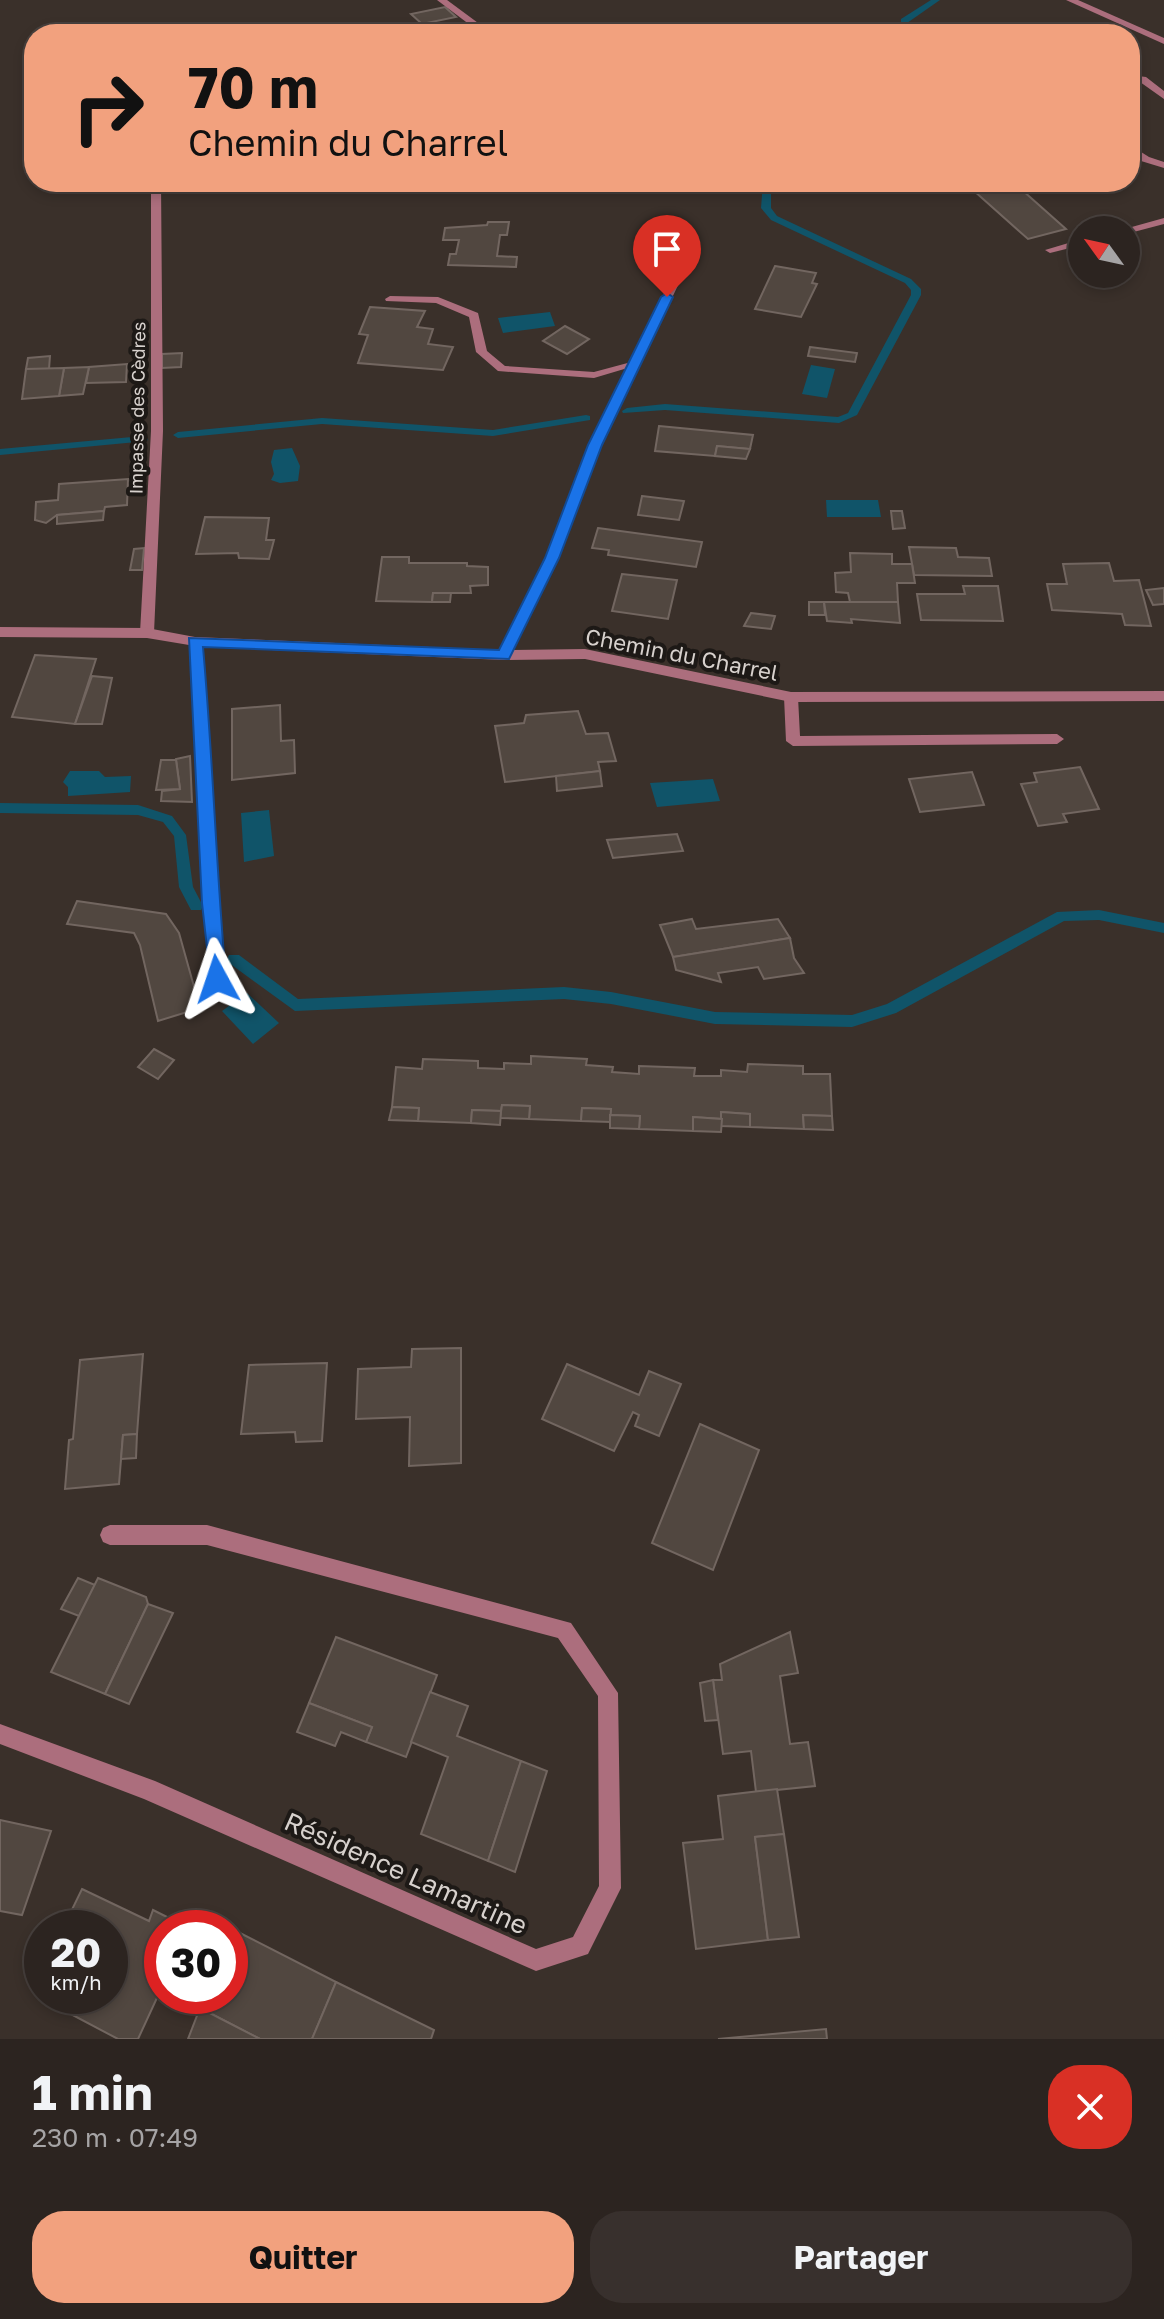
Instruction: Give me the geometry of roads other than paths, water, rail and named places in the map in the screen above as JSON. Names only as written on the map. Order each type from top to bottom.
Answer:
[{"type":"street","points":[[441,0],[474,24]]},
{"type":"street","points":[[1070,0],[1125,24]]},
{"type":"street","points":[[1140,31],[1164,41]]},
{"type":"street","points":[[1140,79],[1164,96]]},
{"type":"street","points":[[1140,155],[1164,165]]},
{"type":"street","name":"Impasse des Cèdres","points":[[147,633],[157,431],[156,192]]},
{"type":"street","points":[[1140,227],[1164,221]]},
{"type":"street","points":[[1050,250],[1068,246]]},
{"type":"street","points":[[504,655],[552,558],[595,445],[678,275]]},
{"type":"street","points":[[390,299],[438,300],[474,315],[482,352],[502,369],[594,375],[635,364]]},
{"type":"street","name":"Chemin du Charrel","points":[[0,632],[147,633],[195,642],[504,655],[585,654],[791,697],[1164,696]]},
{"type":"street","points":[[195,642],[205,755],[210,903],[217,979]]},
{"type":"street","points":[[791,697],[793,741],[1057,739]]},
{"type":"street","name":"Résidence Lamartine","points":[[0,1734],[147,1789],[536,1960],[580,1946],[610,1888],[608,1693],[564,1630],[207,1535],[110,1535]]},
{"type":"water","points":[[550,312],[555,326],[503,333],[498,318]]},
{"type":"water","points":[[811,365],[835,369],[827,398],[802,394]]},
{"type":"water","points":[[292,448],[300,466],[298,481],[280,483],[271,480],[274,450]]},
{"type":"water","points":[[826,500],[878,500],[881,517],[827,517]]},
{"type":"water","points":[[70,771],[99,771],[105,777],[131,776],[130,792],[68,796],[68,787],[63,782]]},
{"type":"water","points":[[713,779],[720,801],[657,807],[650,783]]},
{"type":"water","points":[[269,810],[274,856],[244,862],[241,813]]},
{"type":"water","points":[[247,993],[279,1023],[253,1044],[222,1011]]},
{"type":"waterway","points":[[904,21],[936,0]]},
{"type":"waterway","points":[[627,411],[665,407],[839,420],[852,415],[916,295],[916,289],[908,281],[774,218],[766,208],[767,192]]},
{"type":"waterway","points":[[178,435],[322,421],[493,433],[586,418]]},
{"type":"waterway","points":[[0,452],[143,439]]},
{"type":"waterway","points":[[0,808],[138,810],[167,819],[180,835],[186,887],[196,906]]},
{"type":"waterway","points":[[234,959],[295,1005],[564,993],[611,998],[715,1018],[852,1021],[891,1009],[1062,916],[1099,915],[1164,928]]}]
